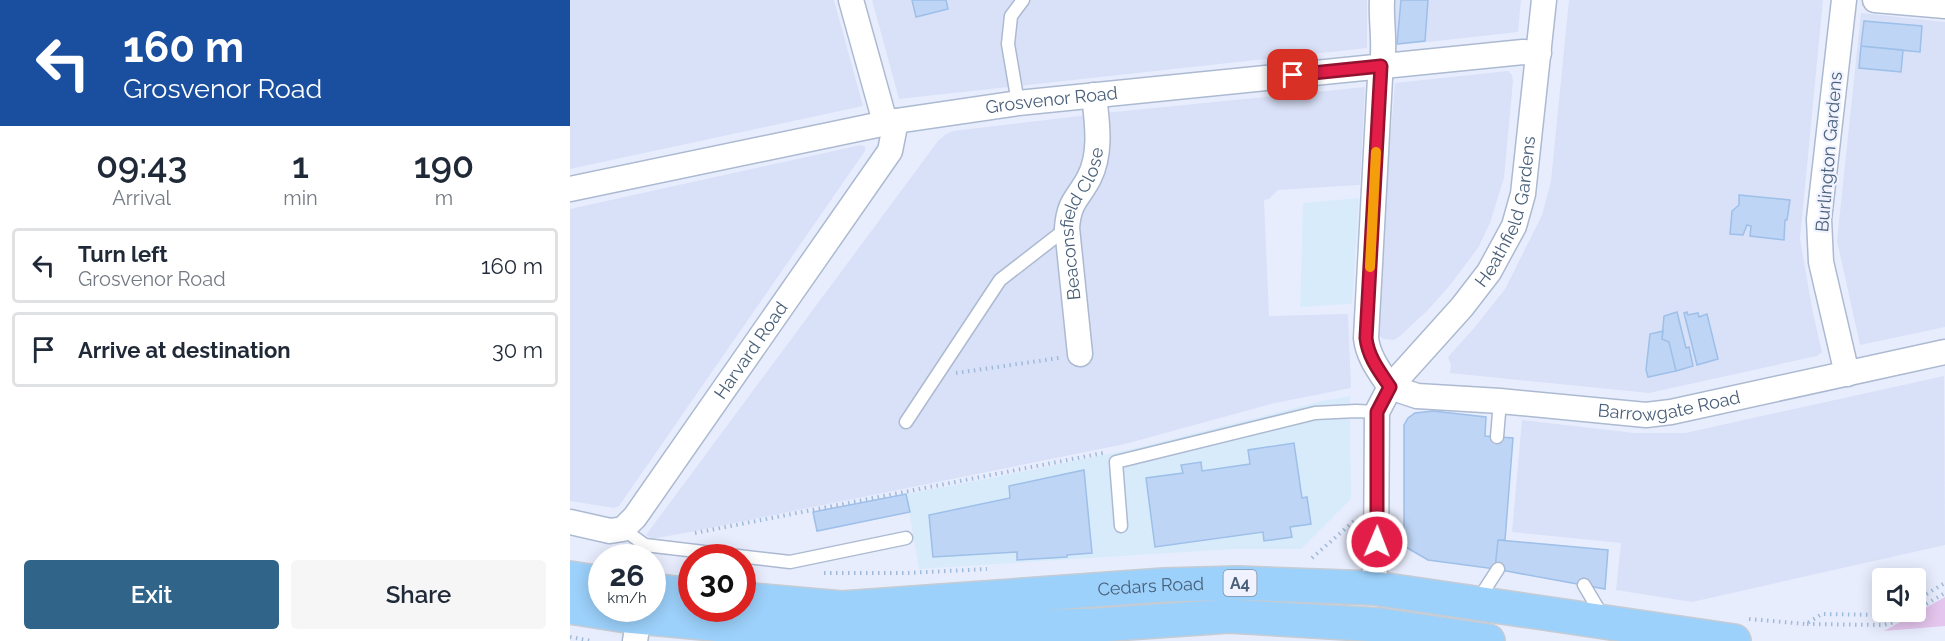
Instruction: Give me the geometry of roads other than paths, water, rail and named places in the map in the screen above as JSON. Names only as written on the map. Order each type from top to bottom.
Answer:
[{"type":"highway","points":[[570,578],[588,581]]},
{"type":"highway","name":"Cedars Road","points":[[756,600],[842,608],[1164,585],[1238,583],[1373,588],[1734,641]]},
{"type":"highway","name":"Cedars Road","points":[[666,619],[810,633],[1099,625],[1230,616],[1380,625],[1488,641]]},
{"type":"highway","name":"A4","points":[[572,631],[612,622]]},
{"type":"street","points":[[851,0],[891,122]]},
{"type":"street","name":"Heathfield Gardens","points":[[1377,412],[1390,387],[1462,307],[1489,272],[1514,226],[1524,194],[1544,0]]},
{"type":"street","name":"Burlington Gardens","points":[[1844,0],[1819,219],[1821,262],[1847,374]]},
{"type":"street","points":[[1875,0],[1945,6]]},
{"type":"street","points":[[1382,10],[1383,57],[1366,338],[1372,359],[1390,387]]},
{"type":"street","name":"Grosvenor Road","points":[[570,189],[891,122],[1018,103],[1539,52]]},
{"type":"street","name":"Beaconsfield Close","points":[[1080,354],[1067,228],[1068,213],[1075,198],[1090,177],[1098,148],[1094,95]]},
{"type":"street","name":"Harvard Road","points":[[623,529],[635,517],[890,151],[891,122]]},
{"type":"street","name":"Barrowgate Road","points":[[1390,387],[1417,396],[1500,401],[1646,415],[1671,412],[1945,352]]},
{"type":"street","points":[[1373,588],[1376,549],[1377,412]]},
{"type":"street","points":[[570,522],[610,531],[623,529]]},
{"type":"lane","points":[[1018,103],[1008,44],[1011,16],[1023,0]]},
{"type":"lane","points":[[906,422],[1000,280],[1067,228]]},
{"type":"lane","points":[[1497,437],[1500,401]]},
{"type":"lane","points":[[1121,526],[1116,462],[1315,413],[1377,412]]},
{"type":"lane","points":[[623,529],[645,545],[790,562],[906,538]]},
{"type":"lane","points":[[1476,603],[1498,569]]},
{"type":"lane","points":[[1584,585],[1606,622]]}]
